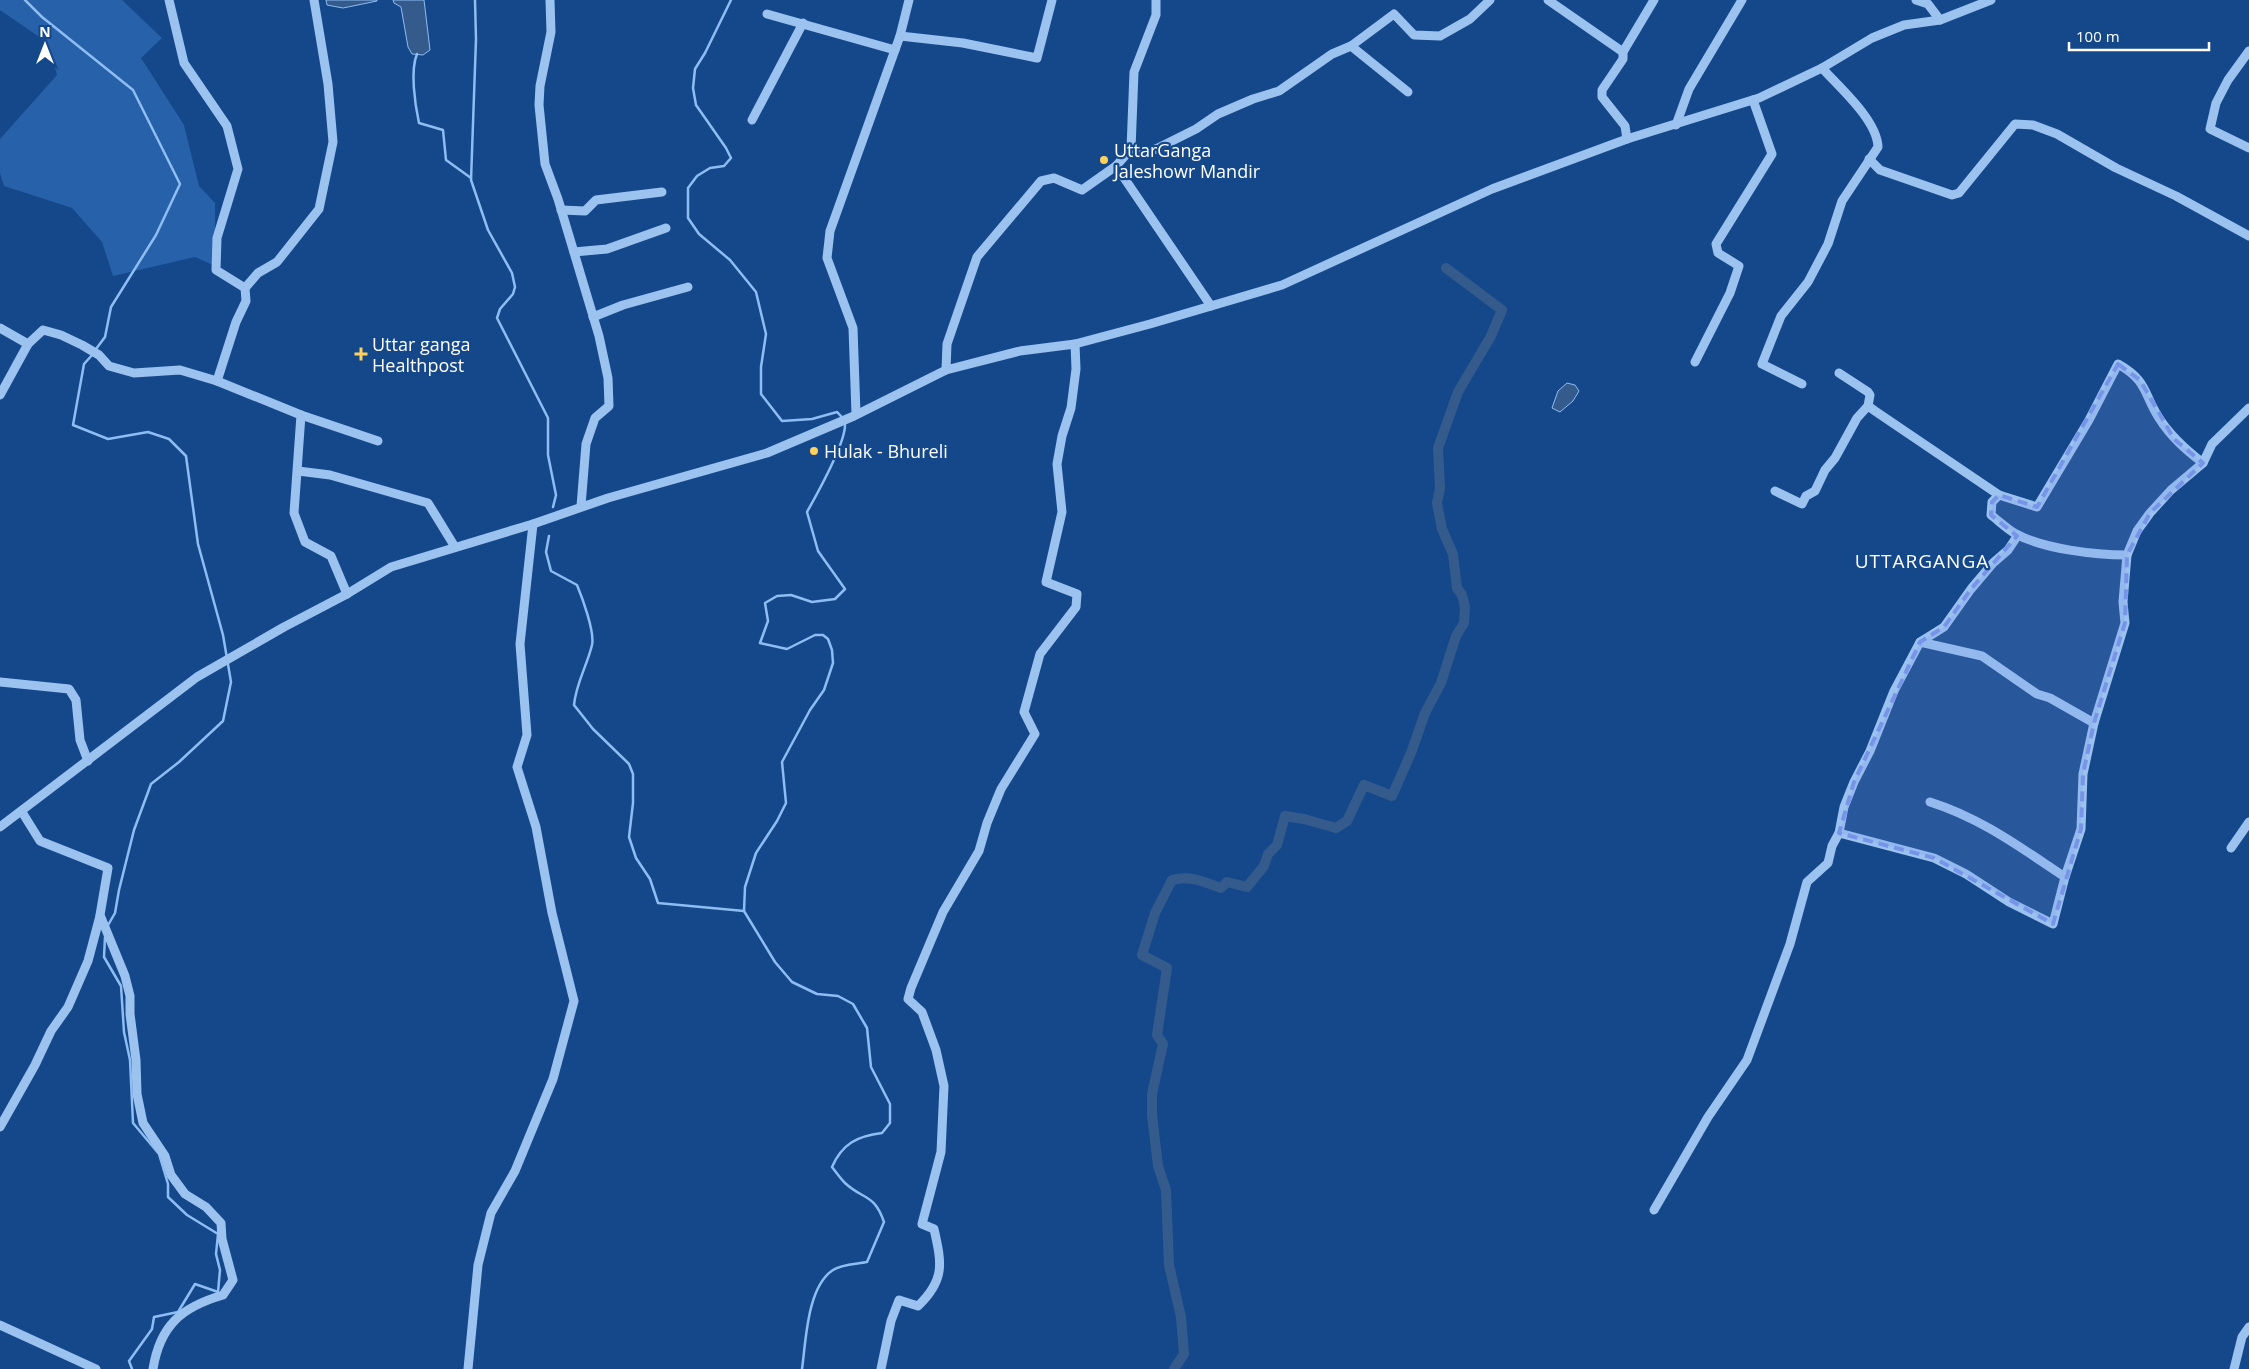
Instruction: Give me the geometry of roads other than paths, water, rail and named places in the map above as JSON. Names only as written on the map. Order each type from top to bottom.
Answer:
[{"type":"street","points":[[169,0],[184,63],[227,126],[238,169],[218,238],[216,270],[245,288]]},
{"type":"street","points":[[217,381],[236,322],[246,301],[245,288],[258,272],[277,262],[319,209],[333,142],[328,84],[314,0]]},
{"type":"street","points":[[550,0],[551,32],[540,86],[539,105],[545,164],[593,316],[608,378],[609,406],[595,418],[586,444],[581,506]]},
{"type":"street","points":[[855,415],[853,328],[827,258],[830,231],[900,36],[909,0]]},
{"type":"street","points":[[900,36],[963,42],[1037,58],[1052,0]]},
{"type":"street","points":[[946,370],[947,344],[977,257],[1041,181],[1054,178],[1082,190],[1116,166],[1131,149],[1134,72],[1156,16],[1156,0]]},
{"type":"street","points":[[1131,149],[1148,152],[1196,129],[1218,114],[1253,99],[1279,91],[1332,54],[1351,46],[1394,14],[1414,35],[1440,36],[1470,19],[1490,0]]},
{"type":"street","points":[[1548,0],[1623,52]]},
{"type":"street","points":[[1627,139],[1625,126],[1602,97],[1602,90],[1623,59],[1623,52],[1654,0]]},
{"type":"street","points":[[1676,125],[1689,89],[1742,0]]},
{"type":"street","points":[[1916,0],[1928,4],[1940,20]]},
{"type":"street","points":[[0,827],[22,812],[152,710],[197,678],[347,594],[391,567],[533,524],[581,506],[767,453],[795,443],[946,370],[1020,351],[1075,344],[1282,286],[1492,189],[1627,139],[1753,100],[1822,68],[1872,38],[1904,24],[1940,20],[1991,0]]},
{"type":"street","points":[[767,14],[895,50]]},
{"type":"street","points":[[752,120],[802,23]]},
{"type":"street","points":[[1351,46],[1408,92]]},
{"type":"street","points":[[2249,51],[2228,80],[2216,103],[2210,129],[2249,148]]},
{"type":"street","points":[[1802,384],[1762,364],[1781,316],[1808,282],[1828,244],[1842,201],[1878,147],[1878,136],[1856,105],[1822,68]]},
{"type":"street","points":[[1695,362],[1730,293],[1739,266],[1718,253],[1716,244],[1772,154],[1753,100]]},
{"type":"street","points":[[1869,159],[1880,170],[1952,195],[1959,192],[2016,124],[2034,125],[2057,134],[2116,168],[2176,196],[2249,236]]},
{"type":"street","points":[[1116,166],[1211,306]]},
{"type":"street","points":[[561,210],[585,211],[596,200],[662,192]]},
{"type":"street","points":[[574,252],[607,249],[666,228]]},
{"type":"street","points":[[593,316],[623,305],[688,287]]},
{"type":"street","points":[[0,328],[28,344]]},
{"type":"street","points":[[0,395],[28,344],[43,330],[61,335],[82,345],[99,355],[110,366],[134,373],[180,370],[217,381],[301,415],[378,441]]},
{"type":"street","points":[[882,1369],[891,1321],[899,1300],[918,1306],[931,1294],[941,1270],[934,1229],[922,1224],[941,1152],[944,1086],[936,1050],[922,1012],[908,1000],[911,988],[943,912],[979,851],[987,823],[1001,790],[1035,734],[1024,712],[1040,654],[1076,607],[1077,594],[1046,582],[1062,512],[1057,464],[1062,436],[1071,408],[1076,369],[1075,344]]},
{"type":"street","points":[[1868,406],[2000,495],[2037,507],[2089,420],[2118,364],[2140,380],[2159,418],[2174,439],[2203,463]]},
{"type":"street","points":[[1775,491],[1802,504],[1806,496],[1815,491],[1825,470],[1835,458],[1857,418],[1868,406],[1870,395],[1868,392],[1839,373]]},
{"type":"street","points":[[1839,833],[1934,858],[1966,874],[2009,902],[2053,924],[2065,877],[2081,829],[2083,774],[2094,723],[2125,623],[2122,602],[2127,555],[2136,531],[2170,490],[2203,463],[2212,444],[2249,408]]},
{"type":"street","points":[[301,415],[294,513],[305,542],[331,556],[347,594]]},
{"type":"street","points":[[298,471],[330,475],[428,503],[455,547]]},
{"type":"street","points":[[2000,495],[1992,502],[1991,515],[2018,535],[2080,552],[2127,555]]},
{"type":"street","points":[[468,1369],[478,1265],[491,1214],[515,1171],[553,1078],[574,1001],[552,913],[536,827],[517,767],[527,735],[520,644],[533,524]]},
{"type":"street","points":[[1654,1210],[1708,1117],[1747,1060],[1790,944],[1807,882],[1828,863],[1832,846],[1839,833],[1844,807],[1854,782],[1870,751],[1894,692],[1920,642],[1944,628],[1970,589],[1993,563],[2008,550],[2018,535]]},
{"type":"street","points":[[1920,642],[1982,656],[2037,694],[2050,698],[2094,723]]},
{"type":"street","points":[[0,682],[69,689],[76,700],[80,740],[88,761]]},
{"type":"street","points":[[1930,802],[1955,810],[1984,824],[2012,840],[2065,877]]},
{"type":"street","points":[[0,1126],[35,1065],[50,1031],[68,1007],[88,961],[100,915],[108,868],[40,840],[22,812]]},
{"type":"street","points":[[2231,848],[2249,822]]},
{"type":"street","points":[[100,915],[126,976],[130,996],[130,1014],[136,1060],[137,1094],[143,1123],[165,1156],[171,1175],[185,1194],[206,1207],[221,1223],[222,1239],[232,1280],[223,1295],[203,1301],[172,1321],[156,1350],[153,1369]]},
{"type":"street","points":[[0,1325],[96,1369]]},
{"type":"street","points":[[2234,1369],[2242,1337],[2249,1327]]},
{"type":"waterway","points":[[25,0],[42,17],[133,90],[180,184],[156,235],[111,307],[105,337],[96,349]]},
{"type":"waterway","points":[[475,0],[476,39],[471,180],[488,230],[512,273],[515,287],[513,294],[500,309],[497,318],[548,418],[548,455],[556,495],[553,507]]},
{"type":"waterway","points":[[731,0],[695,69],[693,88],[696,105],[731,158],[724,166],[710,168],[697,176],[688,188],[688,218],[699,234],[730,260],[756,292],[766,334],[761,367],[761,394],[782,421],[812,419],[837,412],[845,423],[844,434],[836,457],[807,512],[818,551],[845,589],[835,599],[812,602],[791,595],[777,596],[765,603],[768,621],[760,643],[787,649],[815,635],[823,635],[828,639],[832,650],[833,663],[824,690],[810,710],[782,762],[786,803],[777,821],[756,853],[745,887],[744,911],[775,962],[792,982],[817,994],[838,996],[853,1004],[867,1028],[871,1067],[890,1104],[890,1123],[882,1133],[865,1136],[851,1142],[841,1152],[832,1167],[845,1183],[872,1201],[884,1222],[867,1262],[836,1268],[824,1278],[813,1301],[809,1315],[802,1369]]},
{"type":"waterway","points":[[417,54],[414,78],[419,123],[443,130],[446,160],[471,178]]},
{"type":"waterway","points":[[1174,1369],[1184,1354],[1181,1317],[1169,1265],[1166,1190],[1158,1166],[1152,1115],[1152,1094],[1163,1044],[1157,1035],[1167,968],[1142,955],[1155,913],[1172,880],[1185,878],[1221,888],[1227,882],[1247,887],[1264,866],[1268,854],[1277,845],[1285,816],[1336,828],[1347,821],[1364,785],[1392,796],[1411,753],[1425,713],[1441,683],[1456,636],[1464,623],[1465,607],[1462,595],[1457,588],[1453,554],[1442,529],[1437,503],[1440,488],[1438,448],[1458,392],[1491,336],[1502,310],[1446,268]]},
{"type":"waterway","points":[[93,354],[84,364],[73,425],[108,439],[148,432],[169,439],[186,456],[198,544],[223,635],[231,682],[223,721],[179,762],[151,784],[134,830],[115,913],[107,927]]},
{"type":"waterway","points":[[549,536],[546,552],[551,571],[577,585],[592,632],[592,645],[577,689],[574,705],[593,729],[629,764],[633,774],[633,803],[629,837],[636,858],[650,879],[658,903],[744,911]]},
{"type":"waterway","points":[[105,937],[104,957],[121,986],[124,1032],[130,1060],[133,1123],[159,1154],[168,1184],[168,1197],[187,1215],[218,1234],[216,1254],[220,1270],[218,1292],[195,1284],[178,1312],[154,1317],[152,1329],[129,1361],[132,1369]]},
{"type":"place","name":"UttarGanga Jaleshowr Mandir","points":[[1104,160]]},
{"type":"place","name":"Uttar ganga Healthpost","points":[[361,354]]},
{"type":"place","name":"Hulak - Bhureli","points":[[814,451]]},
{"type":"district","name":"UTTARGANGA","points":[[1922,561]]}]
